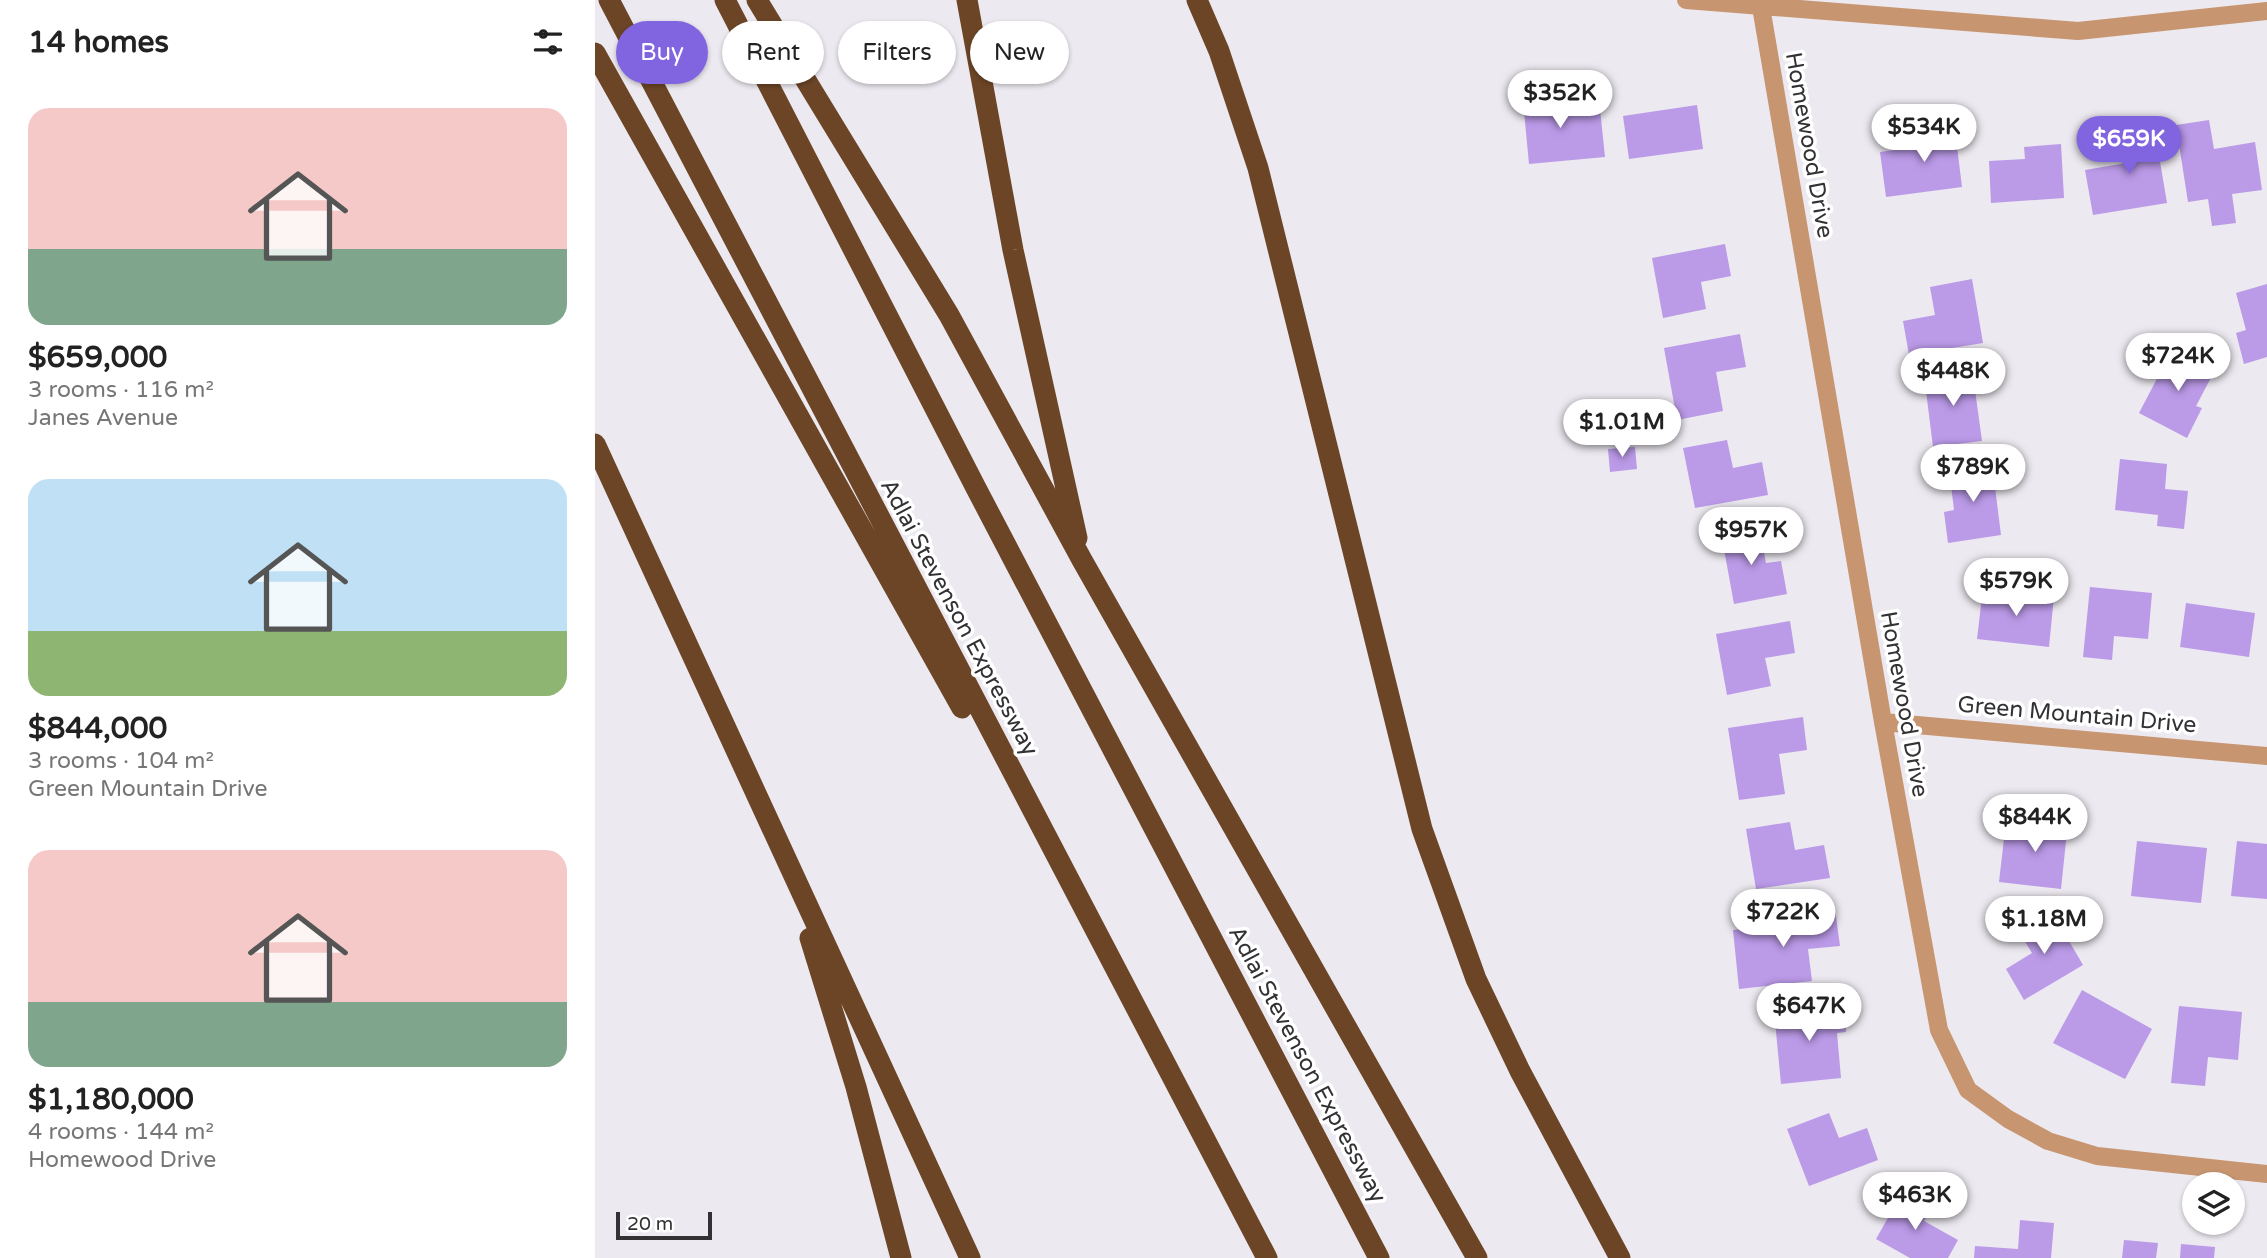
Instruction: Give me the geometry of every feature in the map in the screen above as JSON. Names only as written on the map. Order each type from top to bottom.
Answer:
[{"type":"highway","name":"Adlai Stevenson Expressway","points":[[609,0],[1266,1258]]},
{"type":"highway","name":"Adlai Stevenson Expressway","points":[[725,0],[976,488],[1380,1258]]},
{"type":"highway","points":[[757,0],[949,315],[1082,560],[1478,1258]]},
{"type":"highway","points":[[967,0],[1013,250],[1082,560]]},
{"type":"highway","points":[[1197,0],[1219,51],[1258,168],[1405,767],[1426,841],[1476,979],[1520,1071],[1620,1258]]},
{"type":"highway","points":[[595,53],[1203,1137]]},
{"type":"highway","points":[[595,444],[970,1258]]},
{"type":"highway","points":[[786,859],[856,1087],[901,1258]]},
{"type":"street","points":[[1686,0],[2078,31],[2267,11]]},
{"type":"street","name":"Homewood Drive","points":[[1761,8],[1883,722],[1939,1030],[1968,1090],[2008,1119],[2048,1141],[2097,1156],[2267,1174]]},
{"type":"street","name":"Green Mountain Drive","points":[[1883,722],[2267,756]]},
{"type":"building","points":[[1554,87],[1556,114],[1600,109],[1605,157],[1529,164],[1522,90]]},
{"type":"building","points":[[1697,105],[1703,149],[1629,159],[1623,116]]},
{"type":"building","points":[[2209,120],[2214,149],[2255,142],[2262,190],[2232,194],[2236,223],[2212,226],[2208,199],[2188,202],[2176,125]]},
{"type":"building","points":[[1954,122],[1962,187],[1886,197],[1880,152],[1923,146],[1920,126]]},
{"type":"building","points":[[2154,126],[2167,203],[2093,215],[2085,170],[2126,163],[2121,131]]},
{"type":"building","points":[[2061,144],[2064,198],[1991,203],[1989,161],[2025,159],[2024,147]]},
{"type":"building","points":[[1725,244],[1731,276],[1701,282],[1706,309],[1663,318],[1652,258]]},
{"type":"building","points":[[1972,279],[1983,343],[1909,355],[1903,321],[1935,315],[1930,287]]},
{"type":"building","points":[[2267,284],[2267,357],[2244,364],[2236,333],[2246,330],[2236,293]]},
{"type":"building","points":[[1740,334],[1746,367],[1716,372],[1723,411],[1677,420],[1664,348]]},
{"type":"building","points":[[2173,348],[2215,370],[2196,406],[2202,408],[2187,438],[2139,413]]},
{"type":"building","points":[[1972,368],[1982,441],[1933,447],[1924,375]]},
{"type":"building","points":[[1727,440],[1733,468],[1762,462],[1768,495],[1695,508],[1683,448]]},
{"type":"building","points":[[1635,447],[1637,469],[1610,472],[1608,449]]},
{"type":"building","points":[[2120,459],[2167,464],[2165,489],[2188,491],[2184,529],[2157,526],[2158,515],[2115,510]]},
{"type":"building","points":[[1992,463],[2001,535],[1948,543],[1944,512],[1954,510],[1949,469]]},
{"type":"building","points":[[1759,525],[1766,563],[1781,561],[1787,594],[1734,604],[1721,533]]},
{"type":"building","points":[[2090,587],[2152,593],[2148,639],[2114,636],[2112,660],[2083,657]]},
{"type":"building","points":[[1983,588],[2054,596],[2049,647],[1977,639]]},
{"type":"building","points":[[2186,603],[2255,613],[2249,657],[2180,647]]},
{"type":"building","points":[[1790,621],[1795,653],[1765,658],[1771,686],[1727,695],[1716,634]]},
{"type":"building","points":[[1803,717],[1807,750],[1779,754],[1785,794],[1739,800],[1728,728]]},
{"type":"building","points":[[2026,817],[2068,822],[2061,889],[1999,882],[2005,830],[2024,833]]},
{"type":"building","points":[[1790,822],[1795,850],[1824,845],[1830,878],[1756,889],[1746,829]]},
{"type":"building","points":[[2137,841],[2207,848],[2201,903],[2131,896]]},
{"type":"building","points":[[2237,841],[2267,844],[2267,899],[2231,896]]},
{"type":"building","points":[[1835,909],[1840,946],[1808,949],[1812,981],[1739,989],[1733,930],[1799,922],[1798,913]]},
{"type":"building","points":[[2051,910],[2083,965],[2024,1000],[2006,969],[2032,953],[2018,930]]},
{"type":"building","points":[[2082,990],[2152,1029],[2125,1079],[2053,1043]]},
{"type":"building","points":[[1844,1004],[1846,1032],[1837,1033],[1841,1078],[1781,1084],[1774,1011]]},
{"type":"building","points":[[2179,1006],[2242,1012],[2238,1060],[2208,1057],[2205,1086],[2171,1083]]},
{"type":"building","points":[[1829,1113],[1839,1138],[1867,1128],[1878,1160],[1809,1186],[1787,1129]]},
{"type":"building","points":[[1902,1193],[1931,1209],[1924,1221],[1958,1240],[1948,1258],[1910,1258],[1876,1239]]},
{"type":"building","points":[[2020,1220],[2054,1223],[2051,1258],[1974,1258],[1975,1246],[2018,1249]]},
{"type":"building","points":[[2124,1240],[2158,1243],[2156,1258],[2122,1258]]},
{"type":"building","points":[[2181,1244],[2215,1247],[2214,1258],[2180,1258]]}]
